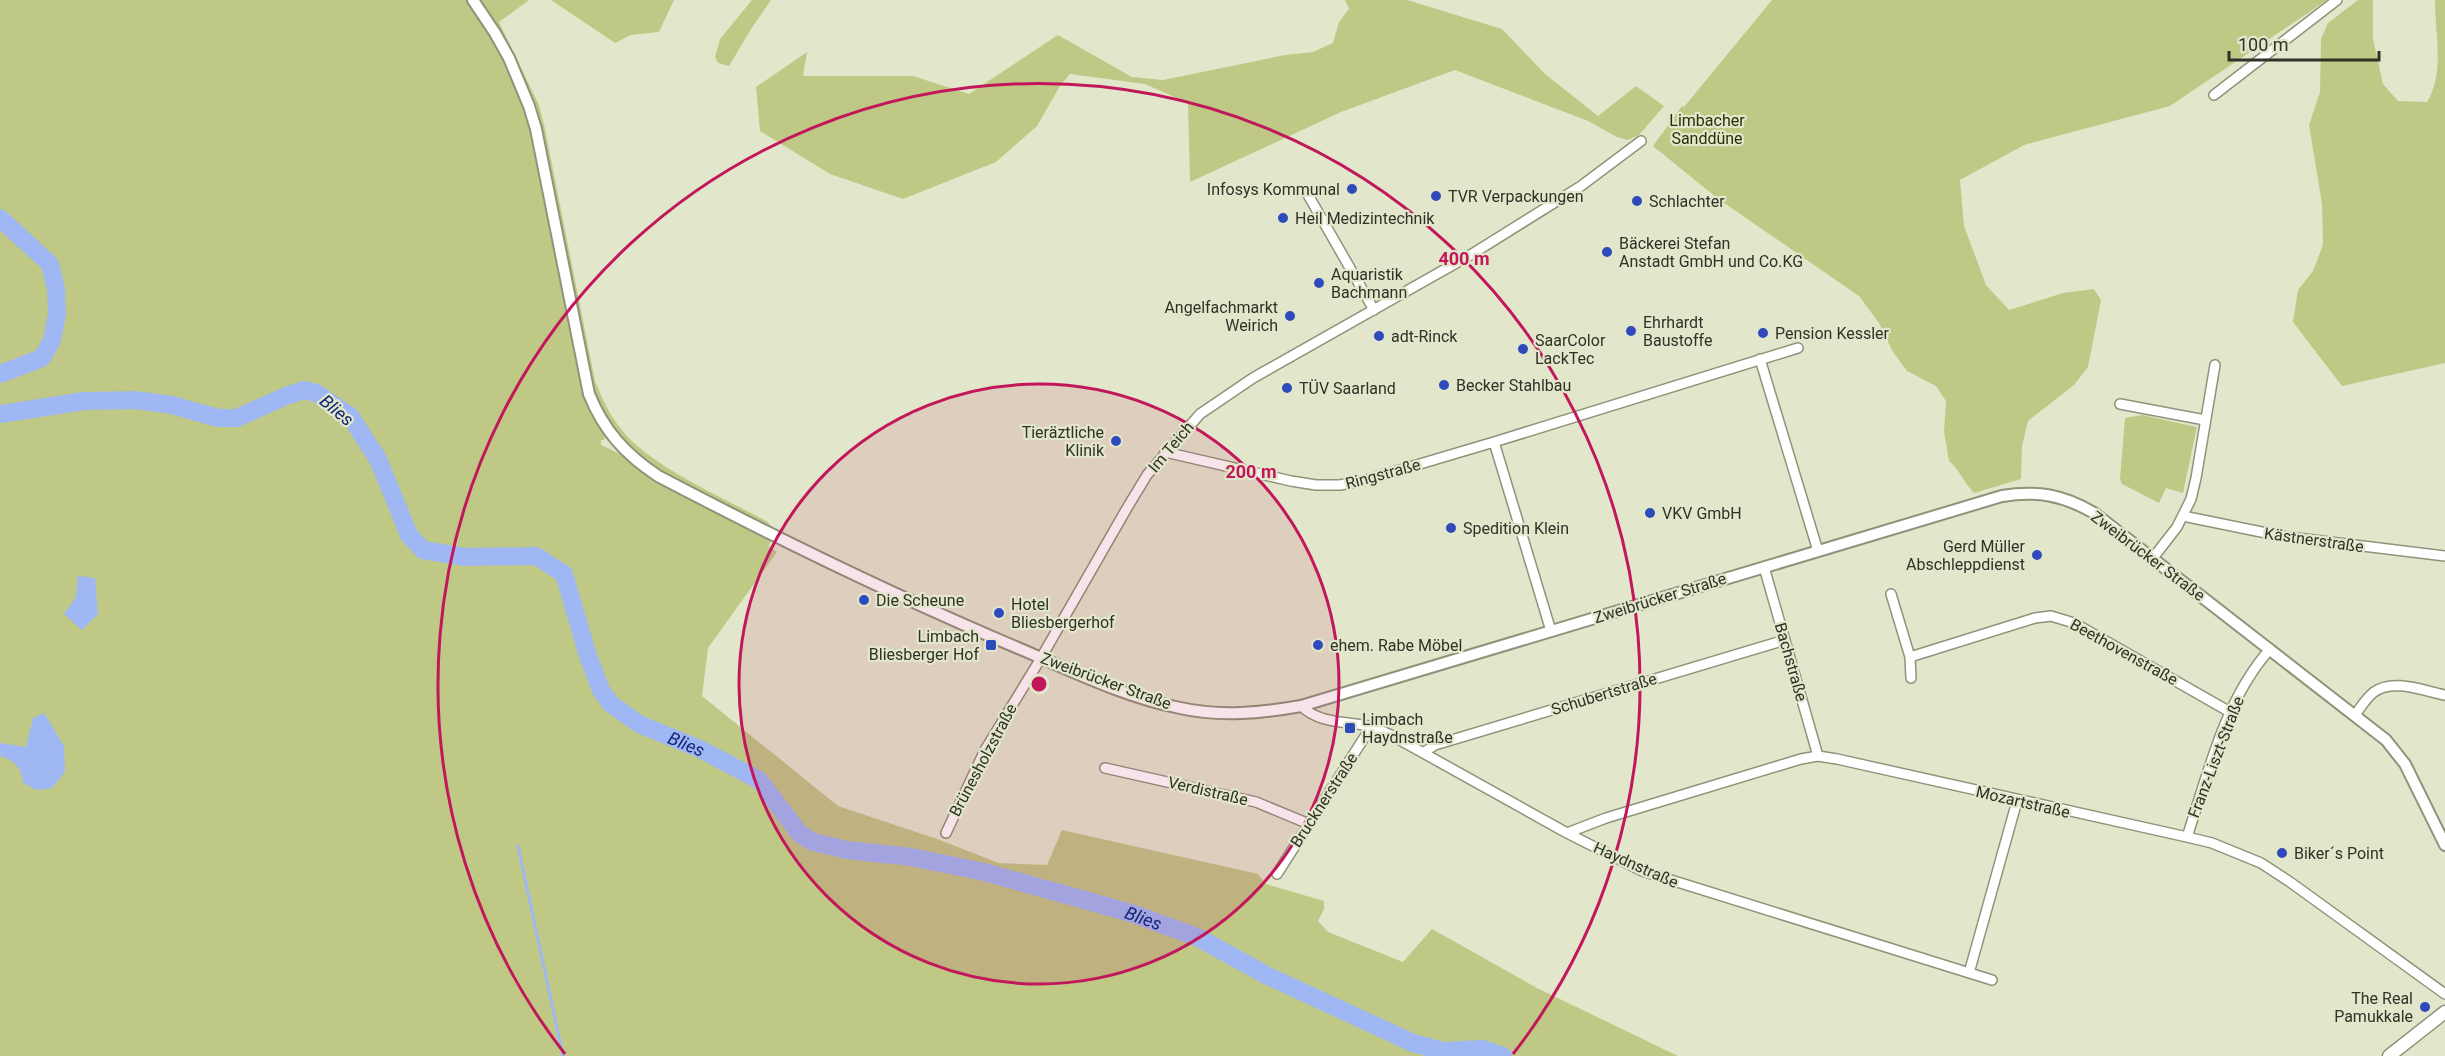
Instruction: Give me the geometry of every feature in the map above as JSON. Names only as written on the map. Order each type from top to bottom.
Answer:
[{"type":"main road","points":[[2389,1056],[2445,1012]]},
{"type":"street","name":"Zweibrücker Straße","points":[[473,0],[504,50],[532,113],[589,394],[604,425],[626,452],[650,470],[769,533],[895,595],[1041,658],[1115,687],[1180,708],[1238,713],[1302,706],[2002,496],[2039,493],[2064,498],[2080,505],[2153,558],[2386,740],[2398,753],[2445,845]]},
{"type":"street","points":[[2214,95],[2337,0]]},
{"type":"street","name":"Im Teich","points":[[1041,658],[1147,475],[1200,414],[1223,396],[1537,214],[1581,186],[1641,141]]},
{"type":"street","points":[[1307,193],[1374,310]]},
{"type":"street","name":"Ringstraße","points":[[1165,452],[1291,481],[1316,485],[1340,485],[1366,480],[1494,442],[1798,348]]},
{"type":"street","points":[[1761,359],[1818,550]]},
{"type":"street","points":[[2153,558],[2172,535],[2183,516],[2196,478],[2215,365]]},
{"type":"street","points":[[2120,404],[2205,420]]},
{"type":"street","points":[[1494,442],[1551,631]]},
{"type":"street","name":"Kästnerstraße","points":[[2183,516],[2281,536],[2445,556]]},
{"type":"street","name":"Bachstraße","points":[[1764,567],[1818,756]]},
{"type":"street","points":[[1891,594],[1910,657],[1911,678]]},
{"type":"street","name":"Beethovenstraße","points":[[1910,657],[2018,622],[2051,616],[2074,623],[2230,712]]},
{"type":"street","name":"Schubertstraße","points":[[1424,752],[1436,745],[1785,640]]},
{"type":"street","name":"Franz-Liszt-Straße","points":[[2187,837],[2230,712],[2252,673],[2270,649]]},
{"type":"street","name":"Brünesholzstraße","points":[[946,833],[985,750],[1041,658]]},
{"type":"street","points":[[2355,715],[2367,699],[2381,688],[2391,686],[2410,688],[2445,695]]},
{"type":"street","name":"Haydnstraße","points":[[1302,706],[1322,720],[1371,727],[1424,752],[1618,860],[1687,887],[1992,980]]},
{"type":"street","name":"Brucknerstraße","points":[[1277,874],[1371,727]]},
{"type":"street","name":"Mozartstraße","points":[[1567,832],[1742,776],[1818,756],[1837,759],[2212,843],[2261,863],[2445,994]]},
{"type":"street","name":"Verdistraße","points":[[1105,768],[1256,802],[1309,824]]},
{"type":"street","points":[[1969,973],[2017,801]]},
{"type":"green space","points":[[0,0],[467,0],[502,55],[532,128],[586,399],[605,436],[604,440],[601,440],[601,445],[618,453],[660,482],[771,540],[769,547],[777,552],[708,648],[702,696],[838,806],[937,839],[999,863],[1047,865],[1062,830],[1258,874],[1266,884],[1324,901],[1324,909],[1318,921],[1328,932],[1403,962],[1432,929],[1537,988],[1678,1056],[0,1056]]},
{"type":"green space","points":[[478,0],[529,0],[499,22],[539,105],[595,381],[609,412],[634,443],[650,456],[689,481],[768,522],[773,531],[673,479],[637,454],[609,425],[592,385],[586,362],[544,137],[538,119]]},
{"type":"green space","points":[[551,0],[674,0],[659,32],[631,35],[615,43]]},
{"type":"green space","points":[[752,0],[771,0],[729,66],[718,63],[715,57],[720,39]]},
{"type":"green space","points":[[1345,0],[1407,0],[1502,29],[1545,74],[1598,116],[1636,86],[1664,106],[1639,135],[1628,140],[1617,137],[1588,121],[1455,70],[1341,112],[1190,182],[1188,103],[1145,84],[1070,74],[1060,86],[1037,126],[996,162],[903,199],[830,174],[760,131],[756,87],[807,52],[803,76],[913,76],[969,94],[1058,35],[1132,77],[1163,80],[1285,55],[1313,52],[1333,43],[1339,22],[1349,9]]},
{"type":"green space","name":"Limbacher Sanddüne","points":[[1772,0],[2327,0],[2170,106],[2024,145],[1960,180],[1964,226],[1986,285],[2009,310],[2063,293],[2094,289],[2101,300],[2088,367],[2074,385],[2028,421],[2022,446],[2021,479],[1974,493],[1949,461],[1944,432],[1946,401],[1936,386],[1907,371],[1893,352],[1879,323],[1859,296],[1717,198],[1653,146],[1682,106],[1684,107]]},
{"type":"green space","points":[[2358,0],[2373,0],[2373,39],[2383,84],[2398,101],[2427,102],[2433,90],[2437,66],[2435,0],[2445,0],[2445,363],[2342,386],[2293,322],[2298,290],[2313,271],[2323,245],[2322,204],[2309,125],[2320,92],[2321,39],[2328,23]]},
{"type":"green space","points":[[2142,415],[2197,427],[2183,493],[2166,488],[2159,503],[2122,484],[2120,479],[2125,418]]},
{"type":"water","points":[[78,576],[95,578],[98,614],[82,630],[64,614],[76,597]]},
{"type":"water","points":[[44,713],[64,746],[65,772],[52,788],[37,790],[23,783],[21,773],[14,763],[0,756],[0,743],[26,747],[33,718]]},
{"type":"waterway","name":"Blies","points":[[0,218],[50,264],[56,289],[57,314],[52,340],[42,358],[0,374]]},
{"type":"waterway","name":"Blies","points":[[0,414],[84,401],[135,400],[172,405],[218,418],[237,418],[304,390],[316,393],[350,416],[378,459],[409,535],[423,550],[465,557],[536,556],[564,574],[588,656],[601,690],[611,704],[639,724],[700,749],[759,780],[800,834],[813,842],[847,850],[911,857],[984,872],[1131,913],[1197,937],[1266,975],[1413,1043],[1443,1051],[1483,1049],[1503,1056]]},
{"type":"waterway","points":[[518,846],[563,1056]]},
{"type":"place","name":"Infosys Kommunal","points":[[1352,189]]},
{"type":"place","name":"TVR Verpackungen","points":[[1436,196]]},
{"type":"place","name":"Schlachter","points":[[1637,201]]},
{"type":"place","name":"Heil Medizintechnik","points":[[1283,218]]},
{"type":"place","name":"Bäckerei Stefan Anstadt GmbH und Co.KG","points":[[1607,252]]},
{"type":"place","name":"Aquaristik Bachmann","points":[[1319,283]]},
{"type":"place","name":"Angelfachmarkt Weirich","points":[[1290,316]]},
{"type":"place","name":"Ehrhardt Baustoffe","points":[[1631,331]]},
{"type":"place","name":"Pension Kessler","points":[[1763,333]]},
{"type":"place","name":"adt-Rinck","points":[[1379,336]]},
{"type":"place","name":"SaarColor LackTec","points":[[1523,349]]},
{"type":"place","name":"Becker Stahlbau","points":[[1444,385]]},
{"type":"place","name":"TÜV Saarland","points":[[1287,388]]},
{"type":"place","name":"Tieräztliche Klinik","points":[[1116,441]]},
{"type":"place","name":"VKV GmbH","points":[[1650,513]]},
{"type":"place","name":"Spedition Klein","points":[[1451,528]]},
{"type":"place","name":"Gerd Müller Abschleppdienst","points":[[2037,555]]},
{"type":"place","name":"Die Scheune","points":[[864,600]]},
{"type":"place","name":"Hotel Bliesbergerhof","points":[[999,613]]},
{"type":"place","name":"Limbach Bliesberger Hof","points":[[991,645]]},
{"type":"place","name":"ehem. Rabe Möbel","points":[[1318,645]]},
{"type":"place","name":"Limbach Haydnstraße","points":[[1350,728]]},
{"type":"place","name":"Biker´s Point","points":[[2282,853]]},
{"type":"place","name":"The Real Pamukkale","points":[[2425,1007]]}]
